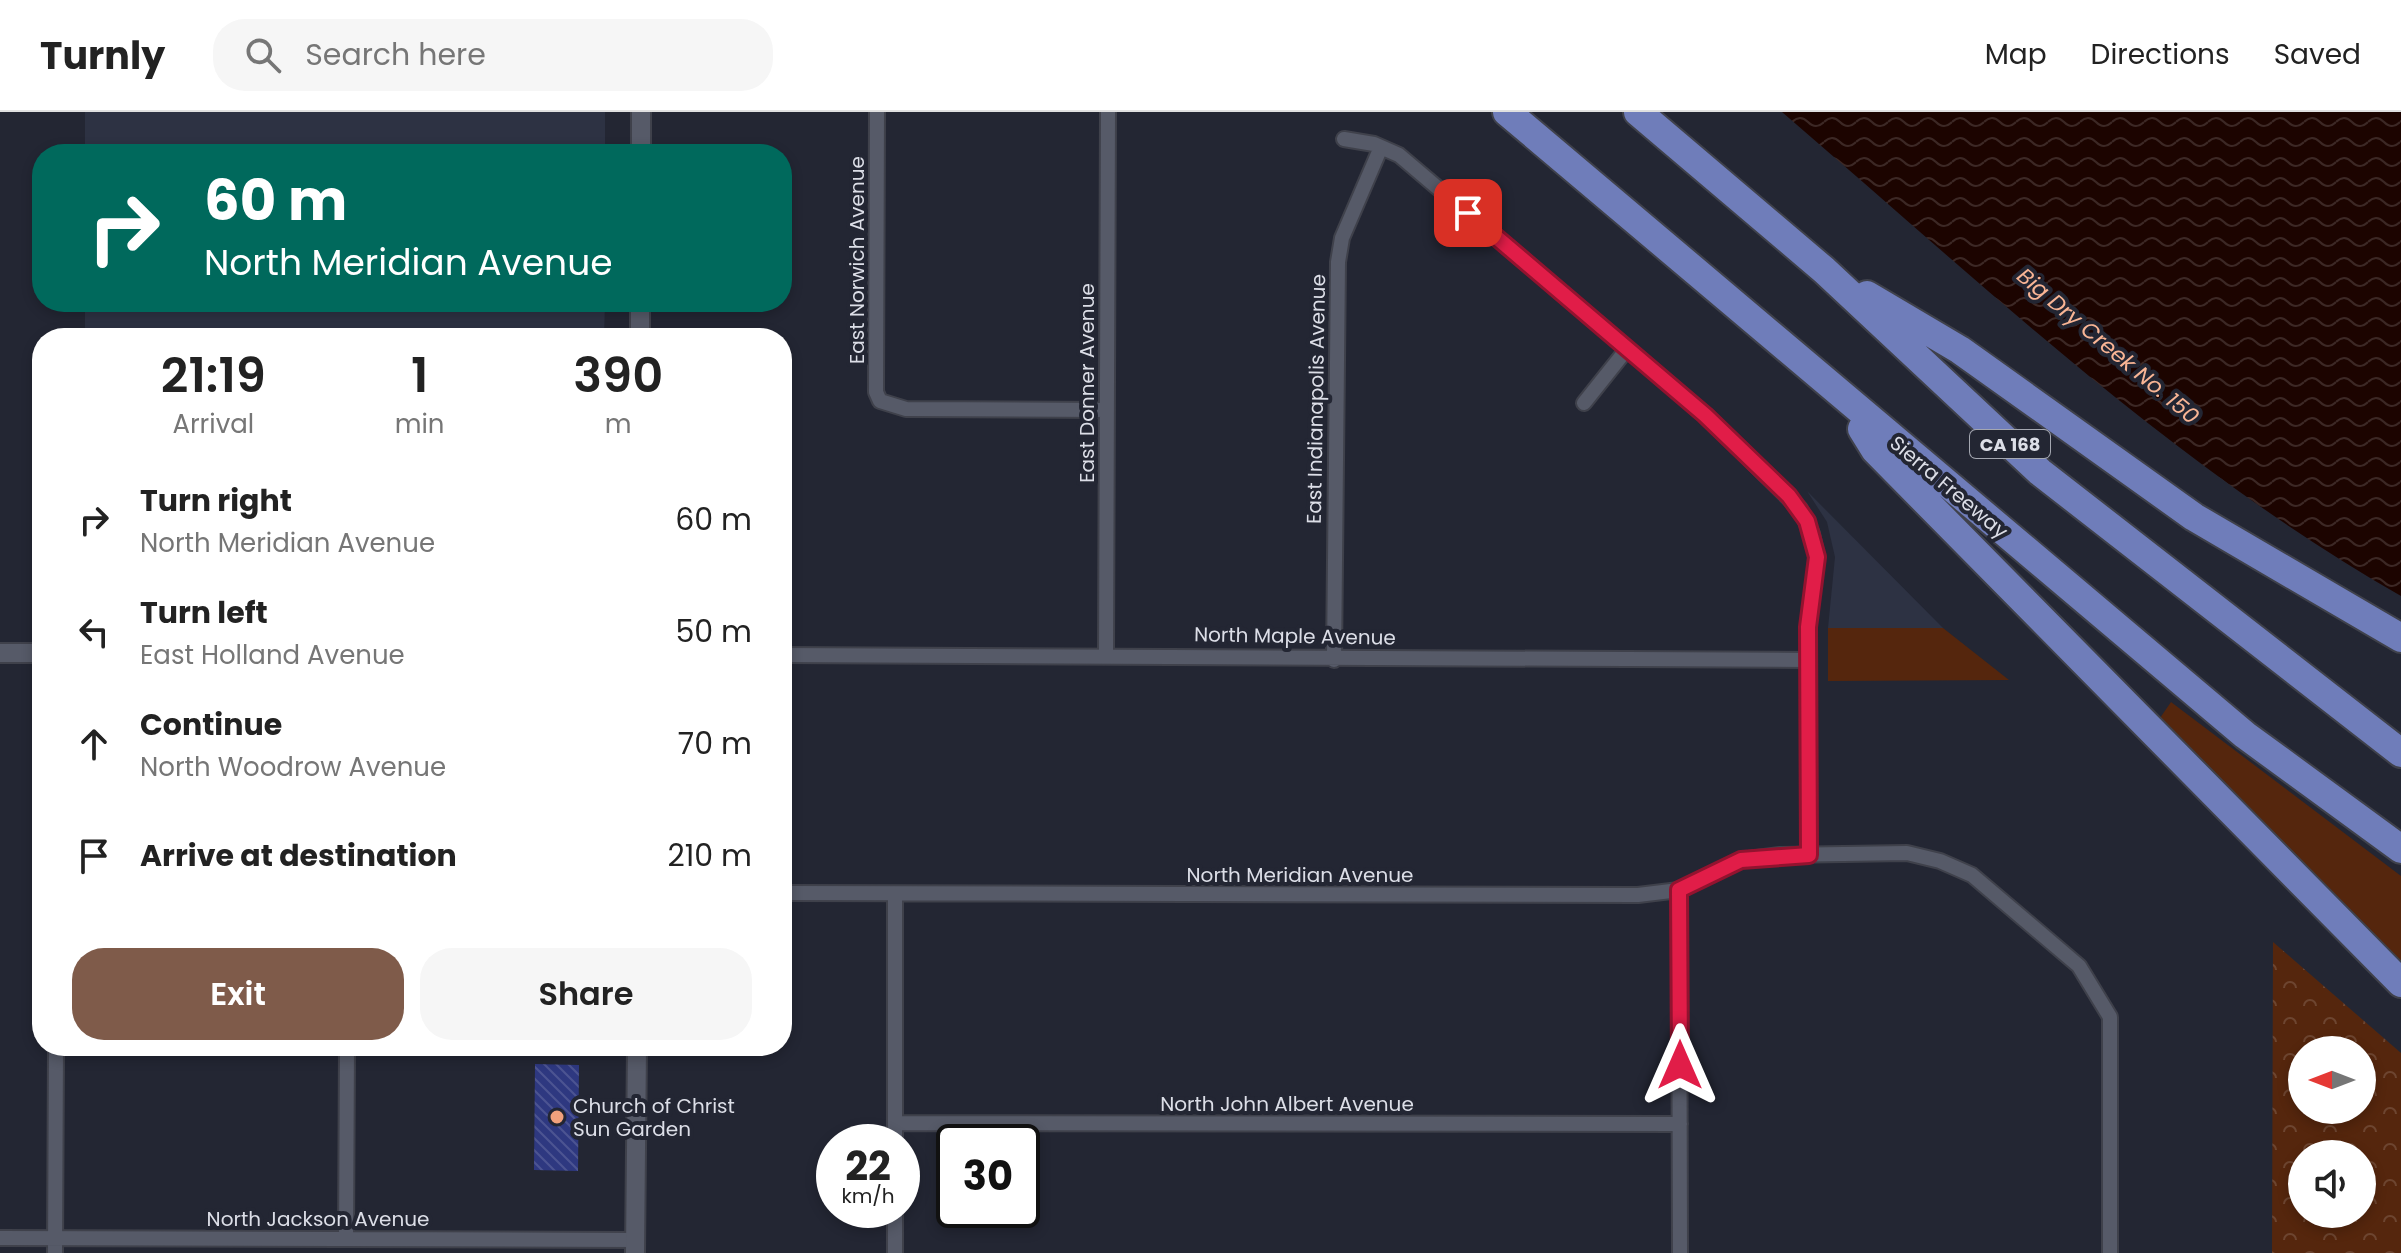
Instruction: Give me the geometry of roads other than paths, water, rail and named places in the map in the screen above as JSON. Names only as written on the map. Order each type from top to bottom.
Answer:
[{"type":"highway","name":"Sierra Freeway","points":[[1507,112],[1842,398],[2245,735],[2401,849]]},
{"type":"highway","name":"CA 168","points":[[1638,112],[1824,270],[2040,472],[2401,753]]},
{"type":"highway","points":[[1824,270],[1960,350],[2194,517],[2401,638]]},
{"type":"highway","points":[[1842,398],[1875,450],[2401,983]]},
{"type":"street","points":[[641,112],[641,144]]},
{"type":"street","name":"East Norwich Avenue","points":[[877,112],[876,392],[885,405],[906,409],[1107,410]]},
{"type":"street","name":"East Donner Avenue","points":[[1106,655],[1108,112]]},
{"type":"street","points":[[1344,139],[1381,147],[1399,155],[1705,415],[1800,509],[1812,534],[1817,557],[1808,660],[1809,855]]},
{"type":"street","name":"East Indianapolis Avenue","points":[[1334,660],[1338,262],[1342,238],[1381,147]]},
{"type":"street","points":[[1584,403],[1627,349]]},
{"type":"street","points":[[0,653],[32,653]]},
{"type":"street","name":"North Maple Avenue","points":[[792,655],[1808,660]]},
{"type":"street","name":"North Meridian Avenue","points":[[792,893],[1638,895],[1679,890],[1741,860],[1907,853],[1940,861],[1972,875],[2079,966],[2110,1017],[2110,1253]]},
{"type":"street","points":[[1679,890],[1680,1253]]},
{"type":"street","points":[[895,894],[895,1123]]},
{"type":"street","points":[[55,1245],[56,1056]]},
{"type":"street","points":[[346,1239],[347,1056]]},
{"type":"street","points":[[635,1247],[637,1056]]},
{"type":"street","name":"North John Albert Avenue","points":[[895,1123],[1680,1124]]},
{"type":"street","points":[[895,1228],[895,1253]]},
{"type":"street","name":"North Jackson Avenue","points":[[0,1238],[55,1245],[346,1239],[635,1247]]},
{"type":"water","name":"Big Dry Creek No. 150","points":[[1782,112],[2401,112],[2401,596],[2237,490],[2158,431],[2005,305]]},
{"type":"place","name":"Church of Christ Sun Garden","points":[[557,1117]]}]
